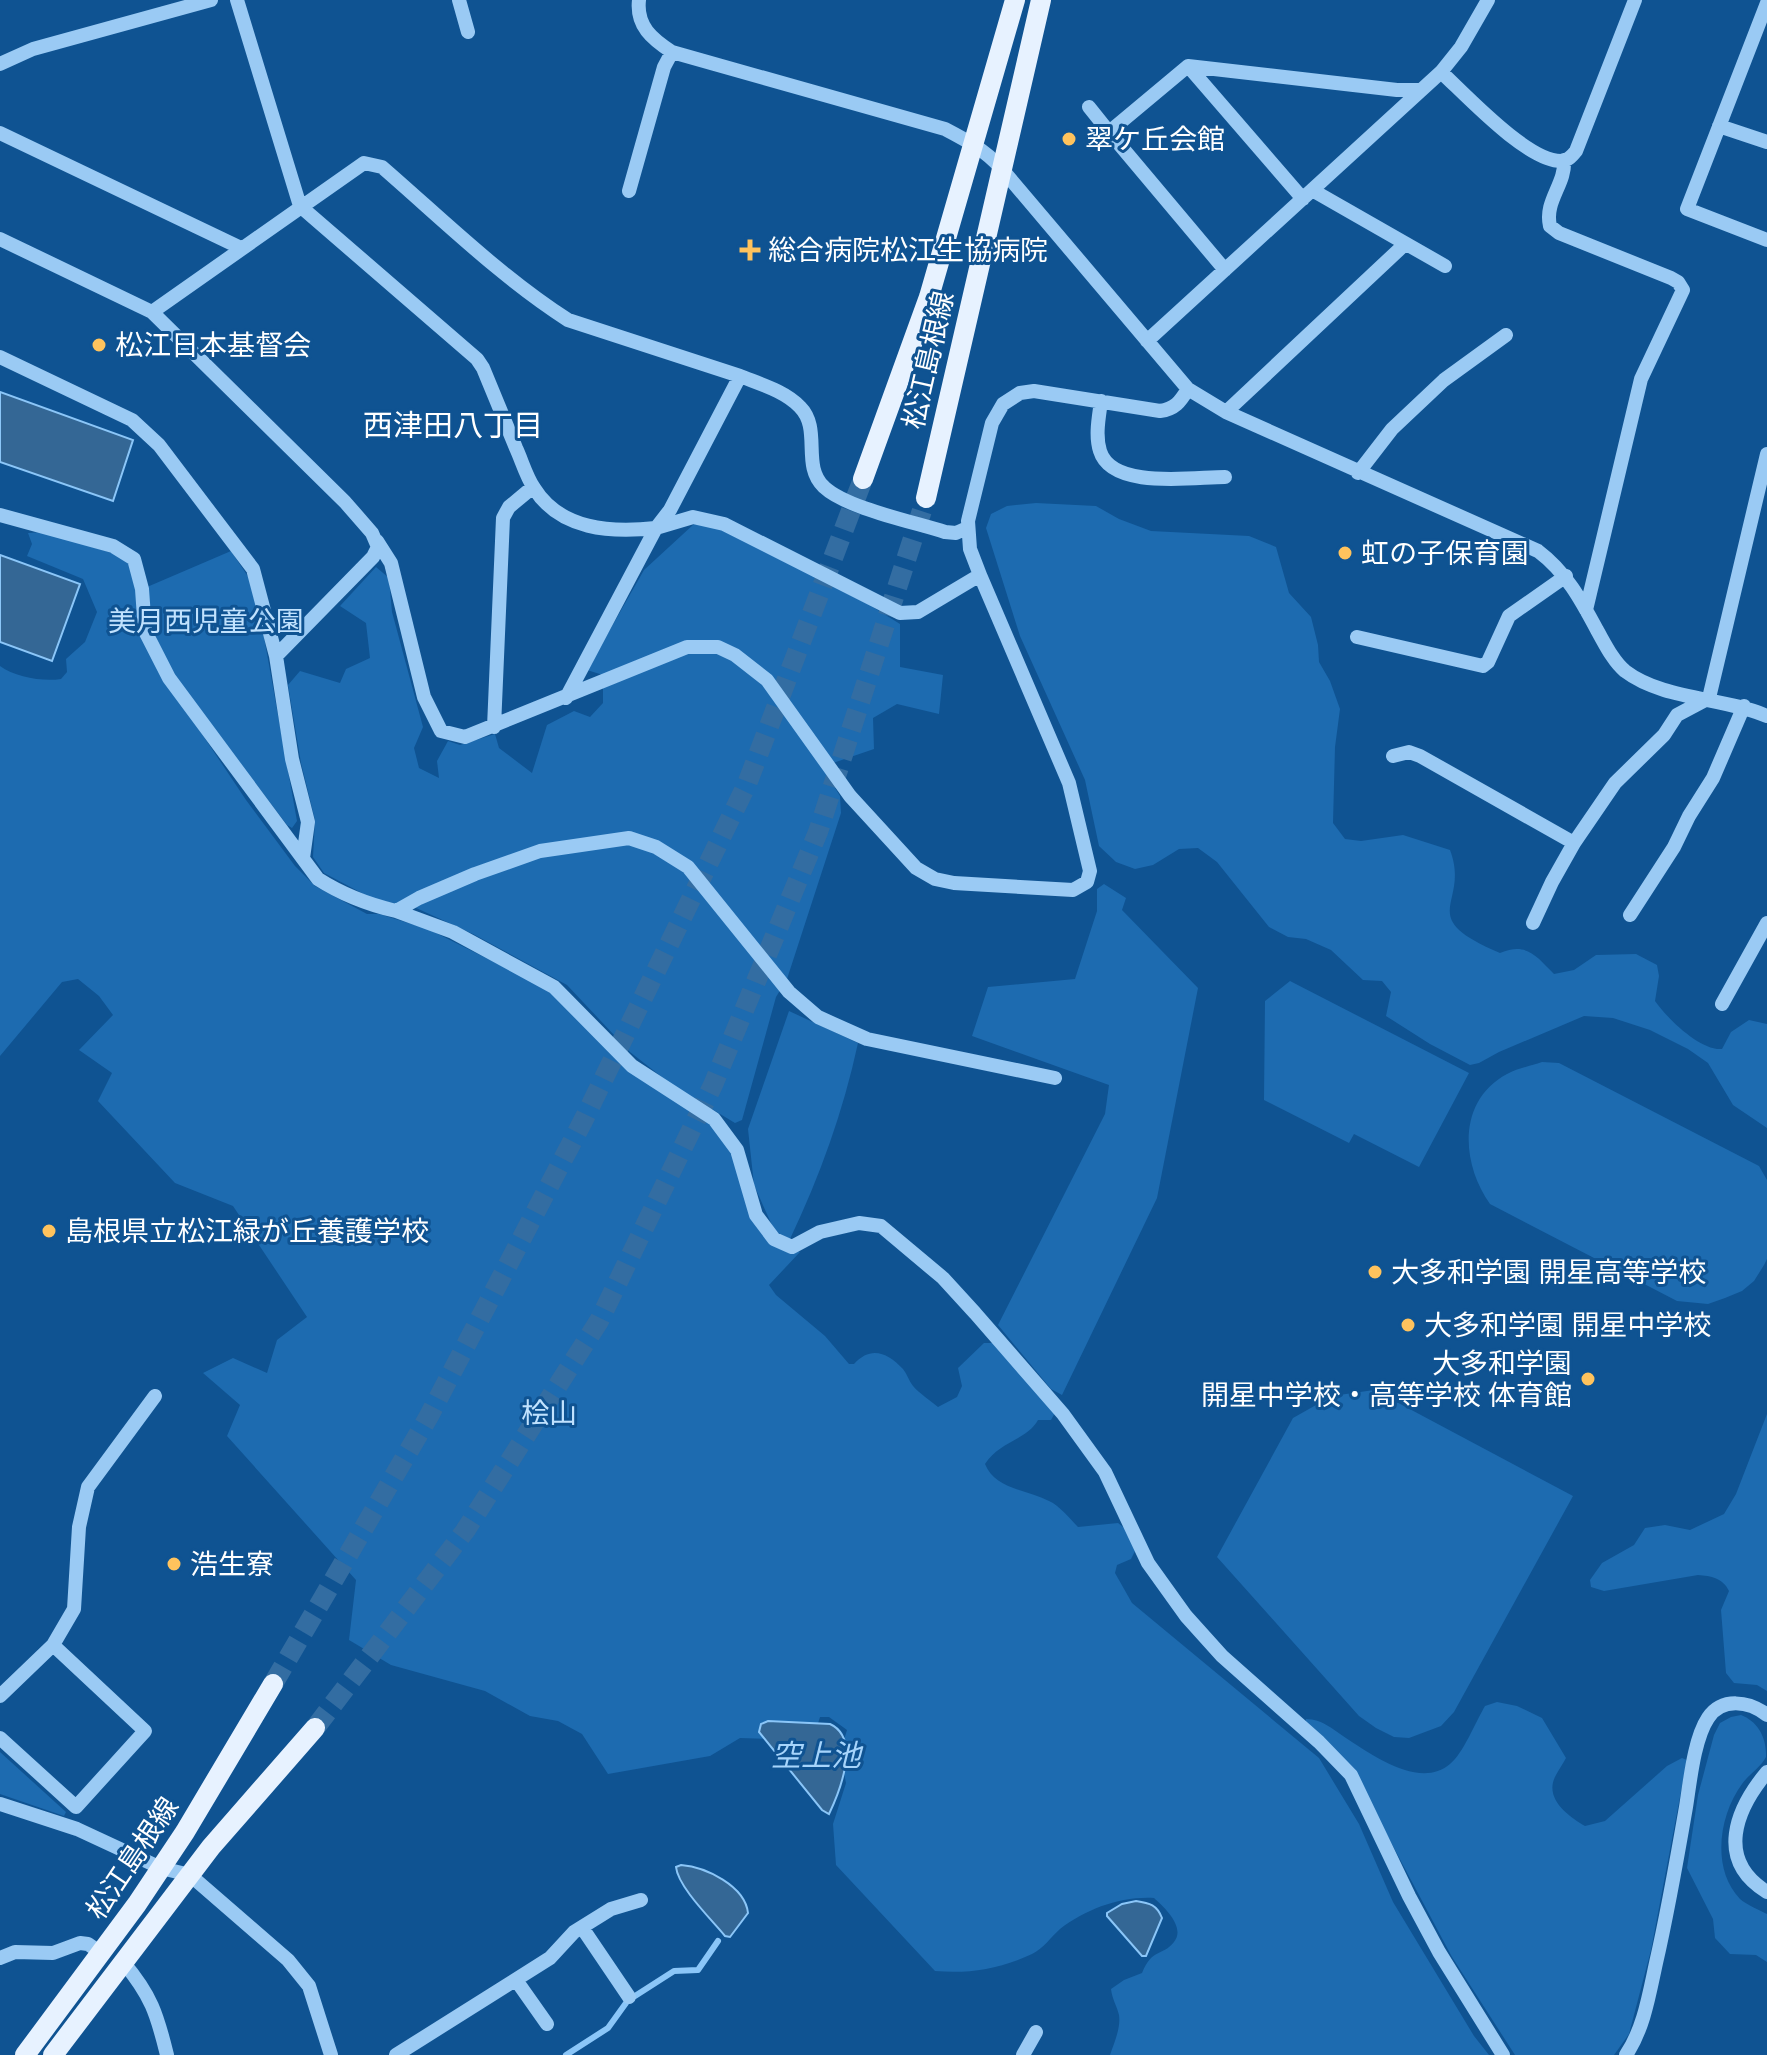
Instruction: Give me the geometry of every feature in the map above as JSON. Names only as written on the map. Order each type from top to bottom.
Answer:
[{"type":"main road","name":"松江島根線","points":[[863,479],[929,297],[1015,0]]},
{"type":"main road","name":"松江島根線","points":[[926,498],[1041,0]]},
{"type":"main road","name":"松江島根線","points":[[25,2055],[161,1868],[273,1684]]},
{"type":"main road","name":"松江島根線","points":[[53,2055],[247,1803],[315,1728]]},
{"type":"street","points":[[0,64],[20,49],[211,0]]},
{"type":"street","points":[[237,0],[300,206],[477,359],[533,487],[551,509],[576,522],[623,532],[656,528],[693,517],[724,524],[900,613],[918,612],[980,575]]},
{"type":"street","points":[[459,0],[468,32]]},
{"type":"street","points":[[639,0],[644,30],[672,52],[945,129],[974,145],[1001,168],[1188,389],[1226,412],[1527,546],[1548,559],[1566,576],[1614,657],[1626,671],[1654,686],[1744,706],[1767,716]]},
{"type":"street","points":[[1147,341],[1441,72],[1461,47],[1488,0]]},
{"type":"street","points":[[1441,72],[1524,147],[1558,161],[1564,160],[1576,151],[1635,0]]},
{"type":"street","points":[[1767,3],[1687,209],[1767,240]]},
{"type":"street","points":[[629,191],[664,67],[672,52]]},
{"type":"street","points":[[1109,132],[1188,66],[1419,90]]},
{"type":"street","points":[[1188,66],[1308,194],[1445,266]]},
{"type":"street","points":[[1089,107],[1225,270]]},
{"type":"street","points":[[1719,126],[1767,142]]},
{"type":"street","points":[[0,133],[241,248]]},
{"type":"street","points":[[1564,160],[1564,170],[1547,213],[1550,226],[1559,233],[1671,278],[1683,290],[1641,379],[1586,610]]},
{"type":"street","points":[[152,312],[364,163],[382,167],[497,267],[568,320],[740,376],[771,388],[799,405],[811,426],[814,471],[824,488],[848,501],[945,532],[956,533],[967,528]]},
{"type":"street","points":[[0,239],[152,312],[345,502],[391,563],[424,697],[441,731],[465,737],[687,647],[718,647],[735,655],[767,680],[850,796],[916,868],[935,879],[954,883],[1073,890],[1087,882],[1090,871],[1074,799],[970,549],[967,528],[992,423],[1003,404],[1020,393],[1034,391],[1160,411],[1178,404],[1188,389]]},
{"type":"street","points":[[1226,412],[1405,244]]},
{"type":"street","points":[[1358,473],[1392,429],[1444,380],[1506,335]]},
{"type":"street","points":[[0,357],[132,420],[159,445],[253,569],[276,656],[292,759],[308,822],[303,858]]},
{"type":"street","points":[[566,698],[740,376]]},
{"type":"street","points":[[1101,401],[1097,435],[1099,451],[1115,470],[1136,477],[1225,477]]},
{"type":"street","points":[[1533,923],[1574,843],[1615,783],[1664,735],[1677,715],[1709,698],[1767,454]]},
{"type":"street","points":[[494,727],[503,518],[509,507],[533,487]]},
{"type":"street","points":[[0,515],[113,546],[134,559],[142,589],[145,631],[169,678],[318,879],[360,902],[396,911],[453,932],[554,987],[632,1066],[714,1119],[737,1150],[756,1215],[774,1239],[792,1247],[820,1232],[859,1223],[881,1226],[943,1278],[1063,1414],[1105,1472],[1148,1563],[1186,1616],[1222,1656],[1319,1742],[1351,1775],[1439,1952],[1503,2055]]},
{"type":"street","points":[[276,656],[373,557],[377,541]]},
{"type":"street","points":[[1357,637],[1483,666],[1509,616],[1566,576]]},
{"type":"street","points":[[1630,915],[1713,778],[1744,706]]},
{"type":"street","points":[[1393,756],[1409,752],[1420,756],[1574,843]]},
{"type":"street","points":[[396,911],[475,874],[540,851],[629,838],[656,847],[688,867],[789,992],[818,1017],[867,1039],[1055,1078]]},
{"type":"street","points":[[1722,1004],[1767,923]]},
{"type":"street","points":[[0,1696],[53,1645],[74,1609],[79,1527],[88,1487],[155,1396]]},
{"type":"street","points":[[0,1738],[76,1807],[145,1731],[53,1645]]},
{"type":"street","points":[[1626,2055],[1637,2038],[1649,1994],[1704,1725],[1719,1707],[1729,1704],[1752,1706],[1767,1715]]},
{"type":"street","points":[[1767,1772],[1752,1789],[1741,1809],[1734,1844],[1749,1875],[1767,1892]]},
{"type":"street","points":[[0,1804],[77,1829],[161,1868],[190,1875],[288,1960],[309,1986],[331,2055]]},
{"type":"street","points":[[403,2053],[550,1958],[574,1932],[618,1905],[641,1900]]},
{"type":"street","points":[[583,1929],[629,1997]]},
{"type":"street","points":[[0,1958],[15,1952],[53,1953],[80,1943],[88,1944],[101,1953]]},
{"type":"street","points":[[123,1962],[141,1982],[156,2010],[167,2055]]},
{"type":"street","points":[[516,1980],[547,2024]]},
{"type":"street","points":[[1023,2055],[1036,2032]]},
{"type":"green space","points":[[1036,503],[1096,506],[1151,531],[1249,536],[1276,547],[1289,593],[1311,617],[1319,662],[1340,709],[1335,747],[1333,823],[1345,839],[1361,841],[1403,835],[1450,850],[1455,869],[1451,919],[1458,929],[1473,940],[1500,953],[1524,950],[1554,974],[1574,970],[1596,955],[1636,954],[1657,965],[1659,976],[1655,1001],[1667,1016],[1704,1045],[1722,1049],[1731,1032],[1749,1020],[1767,1024],[1767,1128],[1733,1105],[1708,1063],[1650,1030],[1613,1018],[1584,1016],[1470,1065],[1386,1016],[1391,992],[1382,981],[1363,980],[1331,950],[1306,939],[1288,937],[1269,927],[1217,862],[1198,848],[1179,849],[1153,865],[1135,869],[1116,862],[1099,846],[1085,780],[1020,636],[986,528],[991,514],[1007,506]]},
{"type":"green space","points":[[694,524],[719,528],[868,604],[900,624],[900,667],[943,675],[939,714],[897,704],[873,718],[874,749],[833,763],[824,770],[840,796],[841,813],[787,979],[776,997],[742,1120],[735,1123],[672,1085],[630,1052],[567,985],[473,934],[414,907],[373,899],[324,873],[313,857],[315,820],[301,763],[288,685],[300,671],[340,683],[346,669],[370,658],[366,623],[340,606],[376,567],[389,578],[392,612],[423,727],[414,748],[419,768],[439,778],[437,761],[448,741],[460,745],[495,734],[499,748],[532,773],[547,725],[574,711],[590,717],[603,703],[603,675],[587,670],[644,570]]},
{"type":"green space","name":"桧山","points":[[42,532],[122,556],[130,566],[164,677],[246,800],[295,866],[315,886],[367,914],[379,914],[428,929],[552,991],[629,1068],[712,1121],[736,1151],[773,1240],[800,1252],[769,1285],[776,1295],[825,1336],[849,1364],[873,1353],[885,1355],[903,1369],[916,1389],[938,1407],[957,1397],[962,1386],[958,1368],[984,1343],[996,1343],[1056,1411],[1051,1420],[1038,1420],[1027,1432],[991,1456],[985,1464],[990,1472],[1012,1488],[1053,1503],[1078,1527],[1118,1523],[1127,1530],[1135,1551],[1131,1559],[1117,1565],[1115,1573],[1132,1603],[1319,1758],[1359,1824],[1393,1902],[1474,2036],[1489,2055],[1110,2055],[1119,2020],[1111,1989],[1142,1973],[1150,1959],[1174,1942],[1176,1924],[1168,1912],[1154,1898],[1117,1902],[1092,1910],[1070,1922],[1040,1949],[1020,1959],[984,1969],[935,1971],[836,1865],[833,1824],[846,1783],[840,1753],[847,1730],[829,1717],[820,1717],[814,1736],[740,1738],[710,1756],[608,1774],[582,1734],[558,1721],[530,1716],[485,1691],[391,1665],[349,1640],[356,1580],[227,1436],[240,1405],[203,1373],[233,1358],[267,1373],[277,1340],[307,1317],[233,1206],[175,1183],[98,1101],[112,1073],[79,1050],[113,1015],[99,996],[78,979],[62,982],[0,1056],[0,666],[29,678],[61,679],[67,672],[66,659],[85,642],[97,612],[83,579],[27,556],[32,544],[28,533]]},
{"type":"green space","name":"美月西児童公園","points":[[231,551],[249,578],[264,637],[297,821],[292,828],[173,674],[156,640],[147,587]]},
{"type":"green space","points":[[1104,884],[1126,898],[1122,910],[1198,988],[1157,1198],[1062,1395],[1051,1389],[998,1325],[1105,1114],[1109,1085],[972,1036],[988,987],[1075,979],[1097,911],[1097,889]]},
{"type":"green space","points":[[1290,981],[1469,1073],[1419,1167],[1354,1134],[1349,1143],[1264,1100],[1265,1001]]},
{"type":"green space","points":[[789,1011],[858,1043],[830,1143],[790,1239],[775,1232],[754,1185],[748,1129]]},
{"type":"green space","points":[[1542,1062],[1559,1063],[1759,1166],[1767,1180],[1767,1259],[1754,1281],[1742,1291],[1708,1304],[1677,1301],[1490,1204],[1480,1188],[1469,1152],[1472,1116],[1479,1100],[1491,1086],[1511,1072]]},
{"type":"green space","points":[[1374,1390],[1573,1496],[1454,1712],[1441,1726],[1409,1738],[1394,1737],[1359,1716],[1217,1557],[1293,1418],[1332,1396]]},
{"type":"green space","points":[[1767,1414],[1767,1691],[1757,1685],[1734,1683],[1726,1673],[1721,1610],[1729,1591],[1720,1580],[1698,1575],[1604,1591],[1591,1587],[1590,1580],[1602,1563],[1634,1545],[1645,1528],[1665,1525],[1690,1530],[1724,1514],[1736,1494]]},
{"type":"green space","points":[[1497,1702],[1517,1706],[1542,1718],[1566,1758],[1553,1783],[1555,1799],[1565,1812],[1585,1826],[1605,1821],[1667,1766],[1682,1758],[1687,1760],[1651,1950],[1629,2034],[1614,2055],[1515,2055],[1452,1957],[1354,1773],[1305,1725],[1306,1719],[1318,1721],[1385,1762],[1412,1772],[1426,1773],[1438,1771],[1455,1759],[1485,1706]]},
{"type":"green space","points":[[1741,1715],[1752,1721],[1760,1731],[1766,1757],[1734,1797],[1724,1826],[1722,1858],[1731,1887],[1740,1899],[1767,1914],[1767,1962],[1756,1955],[1730,1954],[1715,1938],[1713,1919],[1687,1868],[1698,1795],[1714,1735],[1720,1723]]},
{"type":"green space","points":[[0,1752],[66,1812],[64,1816],[0,1794]]},
{"type":"water","points":[[0,392],[133,440],[113,501],[0,462]]},
{"type":"water","points":[[0,555],[80,584],[52,661],[0,642]]},
{"type":"water","name":"空上池","points":[[768,1721],[830,1724],[839,1731],[844,1741],[845,1766],[829,1814],[822,1810],[759,1732],[761,1724]]},
{"type":"water","points":[[681,1865],[712,1874],[740,1894],[748,1913],[730,1937],[725,1936],[689,1893],[678,1875],[676,1867]]},
{"type":"water","points":[[1136,1901],[1152,1905],[1162,1918],[1146,1956],[1142,1956],[1107,1916],[1122,1904]]},
{"type":"waterway","points":[[635,1996],[674,1971],[698,1970],[718,1941]]},
{"type":"waterway","points":[[566,2055],[608,2028],[626,2003]]},
{"type":"tunnel","points":[[273,1684],[429,1416],[584,1119],[747,784],[863,479]]},
{"type":"tunnel","points":[[315,1728],[465,1531],[599,1321],[713,1085],[818,832],[926,498]]},
{"type":"place","name":"翠ケ丘会館","points":[[1069,139]]},
{"type":"place","name":"総合病院松江生協病院","points":[[750,250]]},
{"type":"place","name":"松江日本基督会","points":[[99,345]]},
{"type":"place","name":"虹の子保育園","points":[[1345,553]]},
{"type":"place","name":"島根県立松江緑が丘養護学校","points":[[49,1231]]},
{"type":"place","name":"大多和学園 開星高等学校","points":[[1375,1272]]},
{"type":"place","name":"大多和学園 開星中学校","points":[[1408,1325]]},
{"type":"place","name":"大多和学園 開星中学校・高等学校 体育館","points":[[1588,1379]]},
{"type":"place","name":"浩生寮","points":[[174,1564]]},
{"type":"district","name":"西津田八丁目","points":[[453,425]]}]
